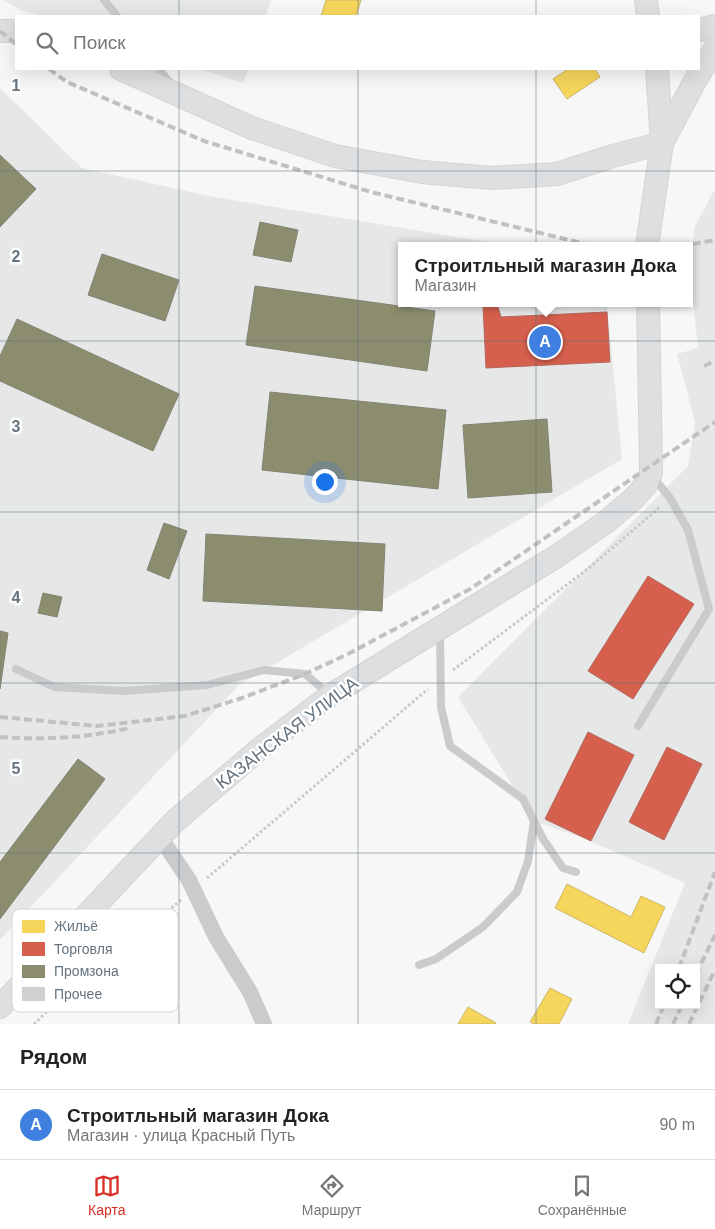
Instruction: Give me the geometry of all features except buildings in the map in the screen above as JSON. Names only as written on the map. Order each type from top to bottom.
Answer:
[{"type":"main road","points":[[700,30],[715,26]]},
{"type":"main road","points":[[0,31],[15,31]]},
{"type":"main road","points":[[123,70],[252,128],[335,156],[422,172],[492,178],[558,174],[613,156],[662,143],[696,79],[715,49]]},
{"type":"main road","points":[[648,242],[662,143],[657,70]]},
{"type":"main road","points":[[648,307],[651,470]]},
{"type":"main road","name":"КАЗАНСКАЯ УЛИЦА","points":[[92,909],[175,821],[262,747],[331,695],[557,556],[606,522],[632,500],[646,485],[651,470]]},
{"type":"main road","name":"КАЗАНСКАЯ УЛИЦА","points":[[0,1007],[12,994]]},
{"type":"street","points":[[160,837],[190,880],[216,937],[250,992],[264,1024]]},
{"type":"lane","points":[[104,0],[115,15]]},
{"type":"lane","points":[[160,70],[181,96]]},
{"type":"lane","points":[[638,726],[709,610],[688,530],[651,470]]},
{"type":"lane","points":[[440,627],[441,707],[450,746],[523,799],[543,839],[563,868],[576,872]]},
{"type":"lane","points":[[16,669],[54,687],[124,691],[207,685],[264,670],[304,674],[331,695]]},
{"type":"lane","points":[[419,965],[436,959],[484,927],[517,892],[528,861],[534,820]]},
{"type":"path","points":[[170,909],[441,679],[589,568],[670,498]]},
{"type":"path","points":[[34,1024],[47,1012]]},
{"type":"shaded area","points":[[3,0],[271,0],[266,15],[37,15],[23,11]]},
{"type":"shaded area","points":[[203,70],[248,70],[243,83]]},
{"type":"shaded area","points":[[0,88],[82,168],[209,196],[487,242],[398,242],[398,307],[607,307],[622,459],[239,685],[29,909],[12,909],[12,927],[0,940]]},
{"type":"shaded area","points":[[715,189],[715,1024],[628,1024],[685,883],[588,840],[534,821],[458,697],[688,466],[695,422],[677,354],[698,348],[693,301],[693,242],[695,226]]},
{"type":"railway","points":[[0,31],[15,43]]},
{"type":"railway","points":[[50,70],[67,82],[204,141],[371,192],[577,242]]},
{"type":"railway","points":[[693,244],[715,240]]},
{"type":"railway","points":[[704,366],[715,361]]},
{"type":"railway","points":[[0,717],[97,726],[185,716],[242,698],[305,674],[348,654],[470,589],[715,422]]},
{"type":"railway","points":[[0,737],[65,737],[129,728]]},
{"type":"railway","points":[[680,964],[715,872]]},
{"type":"railway","points":[[700,966],[715,935]]},
{"type":"railway","points":[[689,1024],[715,970]]},
{"type":"railway","points":[[656,1024],[662,1009]]},
{"type":"railway","points":[[673,1024],[680,1009]]},
{"type":"place","name":"Строитльный магазин Дока","points":[[545,342]]}]
